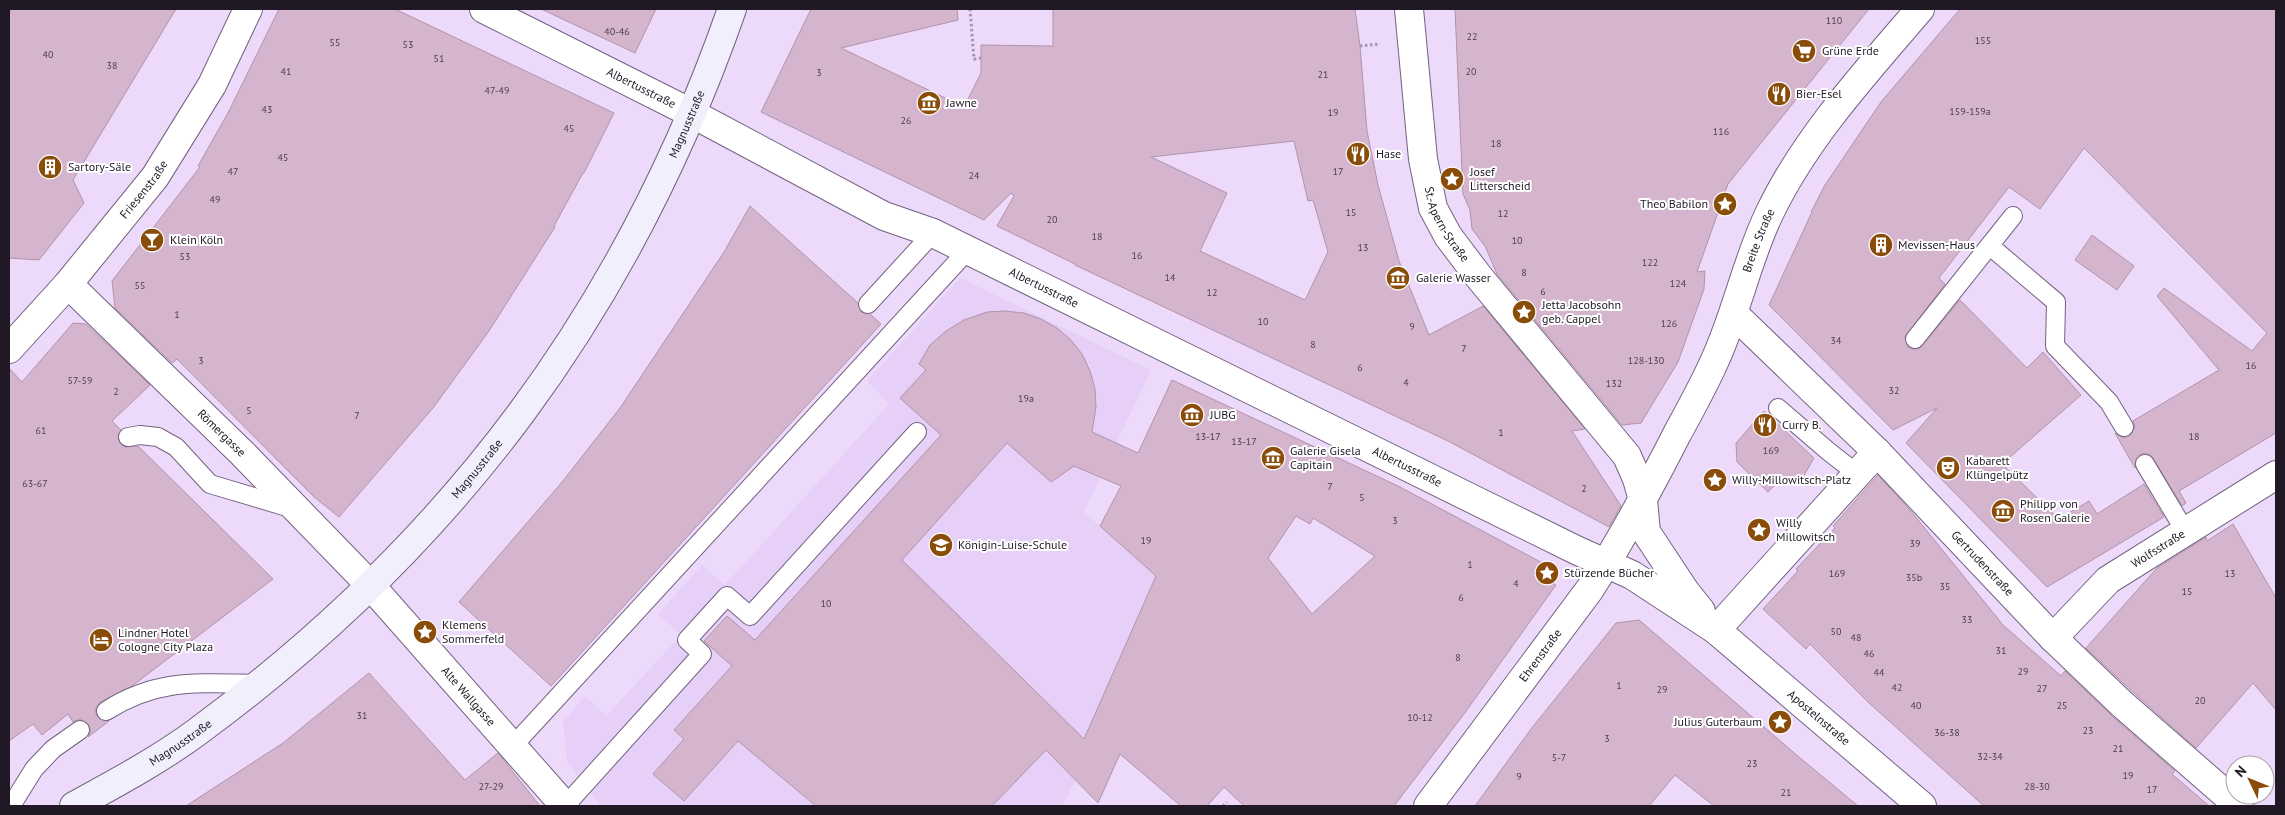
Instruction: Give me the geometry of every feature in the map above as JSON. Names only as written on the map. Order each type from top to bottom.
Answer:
[{"type":"street","name":"Friesenstraße","points":[[13,338],[68,284],[155,177],[212,86],[248,9]]},
{"type":"street","name":"Albertusstraße","points":[[484,9],[691,113],[884,216],[933,233],[1576,550],[1607,562]]},
{"type":"street","name":"Magnusstraße","points":[[74,806],[148,764],[196,733],[322,631],[371,586],[443,512],[523,412],[576,336],[622,258],[659,184],[691,113],[732,9]]},
{"type":"street","name":"St.-Apern-Straße","points":[[1409,9],[1423,159],[1433,208],[1448,236],[1479,276],[1627,456],[1637,479],[1643,500]]},
{"type":"street","name":"Breite Straße","points":[[1643,500],[1715,360],[1734,314],[1766,220],[1794,170],[1851,89],[1920,9]]},
{"type":"street","name":"Römergasse","points":[[68,284],[242,453],[371,586]]},
{"type":"street","name":"Gertrudenstraße","points":[[1734,314],[1876,452],[2053,638],[2122,704],[2239,806]]},
{"type":"street","points":[[1716,630],[1876,452]]},
{"type":"street","name":"Wolfsstraße","points":[[2053,638],[2108,580],[2276,475]]},
{"type":"street","name":"Ehrenstraße","points":[[1428,806],[1590,589],[1643,500]]},
{"type":"street","name":"Apostelnstraße","points":[[1643,500],[1646,532],[1685,591],[1716,630]]},
{"type":"street","name":"Apostelnstraße","points":[[1607,562],[1632,575],[1716,630],[1922,806]]},
{"type":"street","name":"Alte Wallgasse","points":[[371,586],[565,806]]},
{"type":"lane","points":[[1915,339],[2013,216]]},
{"type":"lane","points":[[868,304],[933,233]]},
{"type":"lane","points":[[1990,246],[2056,302],[2056,346],[2109,402],[2124,427]]},
{"type":"lane","points":[[512,747],[979,256]]},
{"type":"lane","points":[[1778,408],[1856,473]]},
{"type":"lane","points":[[565,806],[702,654],[687,640],[727,596],[750,616],[917,432]]},
{"type":"lane","points":[[128,437],[140,435],[158,437],[176,447],[210,484],[217,488],[297,509]]},
{"type":"lane","points":[[2145,464],[2185,531]]},
{"type":"lane","points":[[106,711],[150,690],[182,683],[257,684]]},
{"type":"lane","points":[[11,806],[34,769],[53,749],[80,730]]},
{"type":"path","points":[[970,9],[974,59],[981,58]]},
{"type":"path","points":[[1223,806],[1227,802]]},
{"type":"shaded area","name":"Königin-Luise-Schule","points":[[960,278],[1151,370],[1084,512],[1167,585],[1142,608],[1069,773],[1076,780],[1062,806],[601,806],[567,763],[563,722],[585,696],[606,716],[681,635],[658,614],[702,565],[725,585],[889,404],[867,381]]},
{"type":"building","points":[[9,9],[176,9],[73,180],[84,203],[39,260],[9,258]]},
{"type":"building","points":[[279,9],[395,9],[614,113],[555,227],[489,331],[433,408],[339,517],[313,496],[177,359],[172,363],[115,308],[112,281],[200,167],[198,166],[229,111]]},
{"type":"building","points":[[541,9],[656,9],[635,53]]},
{"type":"building","points":[[811,9],[957,9],[958,20],[841,48],[964,107],[981,73],[981,45],[1053,46],[1053,9],[1355,9],[1367,131],[1378,185],[1399,261],[1429,335],[1483,306],[1585,429],[1572,431],[1621,506],[1609,527],[1448,441],[1075,265],[997,226],[1014,196],[1011,193],[984,220],[761,112]],"holes":[[[1294,141],[1308,201],[1313,200],[1328,252],[1305,300],[1200,251],[1227,193],[1151,157]]]},
{"type":"building","points":[[1455,9],[1869,9],[1728,184],[1697,272],[1705,271],[1704,289],[1678,362],[1641,423],[1622,425],[1497,274],[1485,246],[1472,229],[1470,210],[1463,194]]},
{"type":"building","points":[[1960,9],[2276,9],[2276,433],[2179,491],[2186,503],[2182,506],[2151,455],[2144,453],[2139,455],[2136,459],[2135,468],[2115,433],[2124,438],[2130,436],[2135,427],[2133,421],[2219,370],[2157,296],[2164,288],[2252,351],[2267,333],[2084,148],[2040,209],[2009,187],[1939,278],[1945,284],[1905,337],[1908,347],[1919,349],[1960,300],[2027,368],[2043,352],[2081,395],[2002,464],[2059,519],[2089,501],[2097,514],[2144,484],[2164,517],[2047,587],[1906,443],[1937,408],[1893,430],[1769,305],[1825,185],[1881,102]]},
{"type":"building","points":[[750,206],[858,303],[861,312],[870,314],[881,324],[551,686],[459,602],[563,481],[620,408],[724,252]]},
{"type":"building","points":[[2092,235],[2134,266],[2117,290],[2075,260]]},
{"type":"building","points":[[987,312],[1024,313],[1041,319],[1057,328],[1071,340],[1082,354],[1090,371],[1095,389],[1096,407],[1092,432],[1138,453],[1172,380],[1398,486],[1552,568],[1544,578],[1556,585],[1464,714],[1394,806],[1244,806],[1224,787],[1207,806],[1181,806],[1120,754],[1098,803],[1046,750],[992,806],[816,806],[738,741],[684,801],[653,774],[684,739],[674,730],[732,666],[704,641],[727,616],[755,640],[941,435],[900,398],[926,370],[919,364],[930,345],[946,331],[964,320]],"holes":[[[1007,443],[1051,482],[1074,466],[1121,486],[1100,526],[1156,576],[1084,739],[902,560]],[[1296,516],[1310,524],[1313,518],[1375,556],[1312,614],[1268,558]]]},
{"type":"building","points":[[73,323],[86,324],[150,385],[112,421],[121,430],[118,438],[120,443],[125,447],[138,446],[273,579],[132,686],[100,702],[95,710],[97,716],[101,720],[109,721],[88,737],[91,730],[88,724],[80,719],[73,722],[68,714],[42,735],[33,724],[9,741],[9,368],[22,382]]},
{"type":"building","points":[[1764,411],[1814,458],[1803,477],[1791,483],[1775,485],[1768,492],[1737,462],[1736,443]]},
{"type":"building","points":[[1878,475],[1910,510],[2003,625],[2061,676],[2065,671],[2112,716],[2175,771],[2172,774],[2209,806],[1984,806],[1869,703],[1810,644],[1806,649],[1763,609],[1798,571],[1796,569],[1835,528],[1833,526]]},
{"type":"building","points":[[2233,524],[2276,598],[2276,710],[2253,683],[2196,748],[2086,648],[2157,568],[2206,537],[2207,541]]},
{"type":"building","points":[[1639,620],[1858,806],[1714,806],[1675,775],[1649,806],[1475,806],[1531,729],[1616,623]]},
{"type":"building","points":[[369,673],[465,780],[498,753],[540,806],[186,806],[283,743]]},
{"type":"place","name":"Grüne Erde","points":[[1804,51]]},
{"type":"place","name":"Bier-Esel","points":[[1779,94]]},
{"type":"place","name":"Jawne","points":[[929,103]]},
{"type":"place","name":"Hase","points":[[1358,154]]},
{"type":"place","name":"Sartory-Säle","points":[[50,167]]},
{"type":"place","name":"Josef Litterscheid","points":[[1452,179]]},
{"type":"place","name":"Theo Babilon","points":[[1725,204]]},
{"type":"place","name":"Klein Köln","points":[[152,240]]},
{"type":"place","name":"Mevissen-Haus","points":[[1881,245]]},
{"type":"place","name":"Galerie Wasser","points":[[1398,278]]},
{"type":"place","name":"Jetta Jacobsohn geb. Cappel","points":[[1524,312]]},
{"type":"place","name":"JUBG","points":[[1192,415]]},
{"type":"place","name":"Curry B.","points":[[1765,425]]},
{"type":"place","name":"Galerie Gisela Capitain","points":[[1273,458]]},
{"type":"place","name":"Kabarett Klüngelpütz","points":[[1948,468]]},
{"type":"place","name":"Willy-Millowitsch-Platz","points":[[1715,480]]},
{"type":"place","name":"Philipp von Rosen Galerie","points":[[2003,511]]},
{"type":"place","name":"Willy Millowitsch","points":[[1759,530]]},
{"type":"place","name":"Königin-Luise-Schule","points":[[941,545]]},
{"type":"place","name":"Stürzende Bücher","points":[[1547,573]]},
{"type":"place","name":"Klemens Sommerfeld","points":[[425,632]]},
{"type":"place","name":"Lindner Hotel Cologne City Plaza","points":[[101,640]]},
{"type":"place","name":"Julius Guterbaum","points":[[1780,722]]}]
